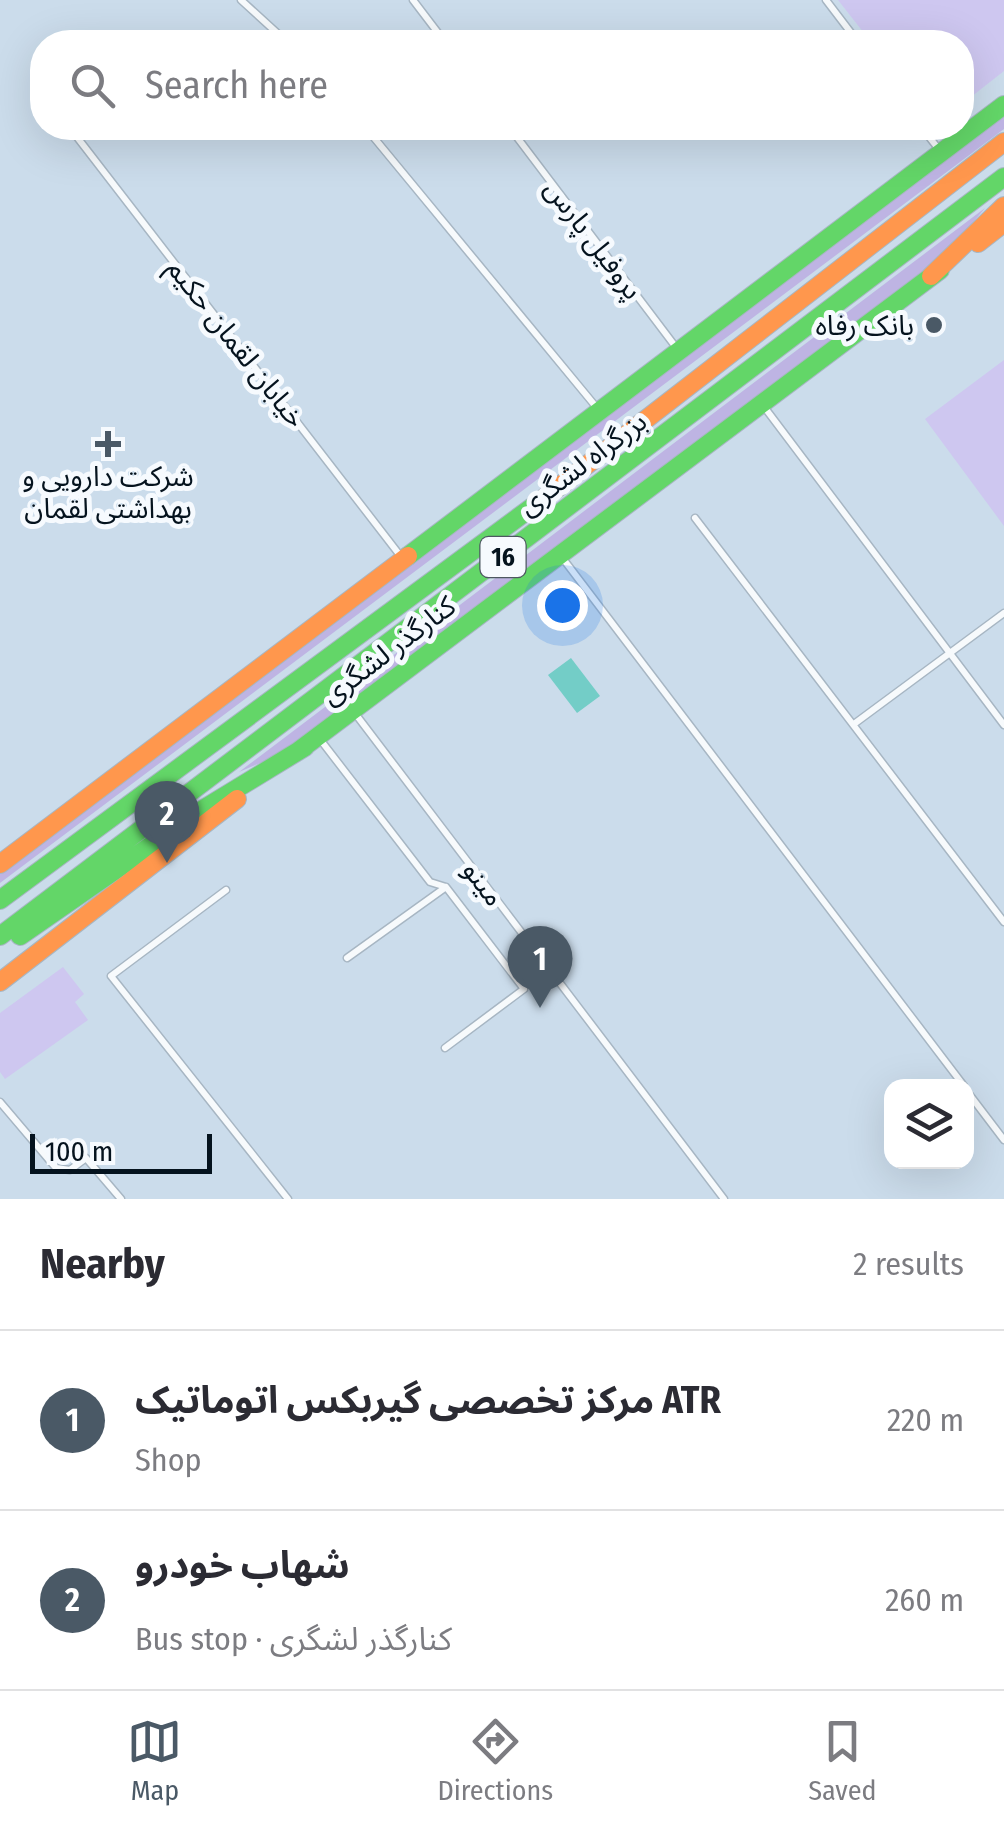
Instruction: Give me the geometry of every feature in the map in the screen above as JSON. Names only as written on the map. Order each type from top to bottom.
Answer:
[{"type":"main road","points":[[974,129],[1004,106]]},
{"type":"main road","points":[[0,864],[959,140]]},
{"type":"main road","name":"بزرگراه لشگری","points":[[0,900],[424,591],[1004,142]]},
{"type":"main road","name":"بزرگراه لشگری","points":[[0,936],[1004,177]]},
{"type":"main road","points":[[932,276],[1004,206]]},
{"type":"main road","name":"کنارگذر لشگری","points":[[0,982],[311,742],[1004,223]]},
{"type":"main road","points":[[0,948],[57,914],[204,808],[311,742]]},
{"type":"lane","points":[[241,0],[275,30]]},
{"type":"lane","points":[[413,0],[437,30]]},
{"type":"lane","points":[[826,0],[849,30]]},
{"type":"lane","name":"خیابان لقمان حکیم","points":[[79,140],[403,559]]},
{"type":"lane","points":[[376,140],[600,411]]},
{"type":"lane","name":"پروفیل پارس","points":[[519,140],[678,350]]},
{"type":"lane","points":[[932,140],[942,153]]},
{"type":"lane","points":[[761,403],[1004,725]]},
{"type":"lane","points":[[695,518],[1004,922]]},
{"type":"lane","points":[[560,555],[958,1079]]},
{"type":"lane","points":[[854,724],[1004,612]]},
{"type":"lane","name":"مینو","points":[[353,711],[724,1199]]},
{"type":"lane","points":[[311,742],[430,882],[446,887],[524,989],[444,1048]]},
{"type":"lane","points":[[346,958],[446,887]]},
{"type":"lane","points":[[226,890],[112,976],[288,1199]]},
{"type":"lane","points":[[974,1100],[1004,1140]]},
{"type":"lane","points":[[0,1102],[56,1168],[70,1170],[86,1158],[121,1199]]},
{"type":"shaded area","points":[[838,0],[1004,0],[1004,71],[974,95],[974,30],[862,30]]},
{"type":"shaded area","points":[[1004,110],[1004,129],[0,883],[0,868],[964,140],[974,140],[974,133]]},
{"type":"shaded area","points":[[985,208],[932,264],[831,345],[281,754],[239,772]]},
{"type":"shaded area","points":[[1004,360],[1004,526],[925,419]]},
{"type":"shaded area","points":[[571,658],[600,696],[577,713],[548,675]]},
{"type":"shaded area","points":[[63,967],[84,994],[75,1002],[88,1020],[5,1079],[0,1072],[0,1013]]},
{"type":"traffic: fast","points":[[974,128],[1004,105]]},
{"type":"traffic: fast","points":[[408,556],[958,140]]},
{"type":"traffic: fast","points":[[0,936],[1004,177]]},
{"type":"traffic: fast","points":[[297,752],[940,270]]},
{"type":"traffic: fast","points":[[0,900],[543,499]]},
{"type":"traffic: fast","points":[[20,936],[205,808],[305,747]]},
{"type":"traffic: slow","points":[[543,499],[1004,142]]},
{"type":"traffic: slow","points":[[931,276],[1004,206]]},
{"type":"traffic: slow","points":[[978,243],[1004,223]]},
{"type":"traffic: slow","points":[[0,864],[408,556]]},
{"type":"traffic: slow","points":[[0,982],[237,799]]},
{"type":"place","name":"بانک رفاه","points":[[934,325]]},
{"type":"place","name":"شرکت دارویی و بهداشتی لقمان","points":[[108,444]]},
{"type":"place","name":"شهاب خودرو","points":[[167,863]]},
{"type":"place","name":"مرکز تخصصی گیربکس اتوماتیک ATR","points":[[540,1008]]}]
